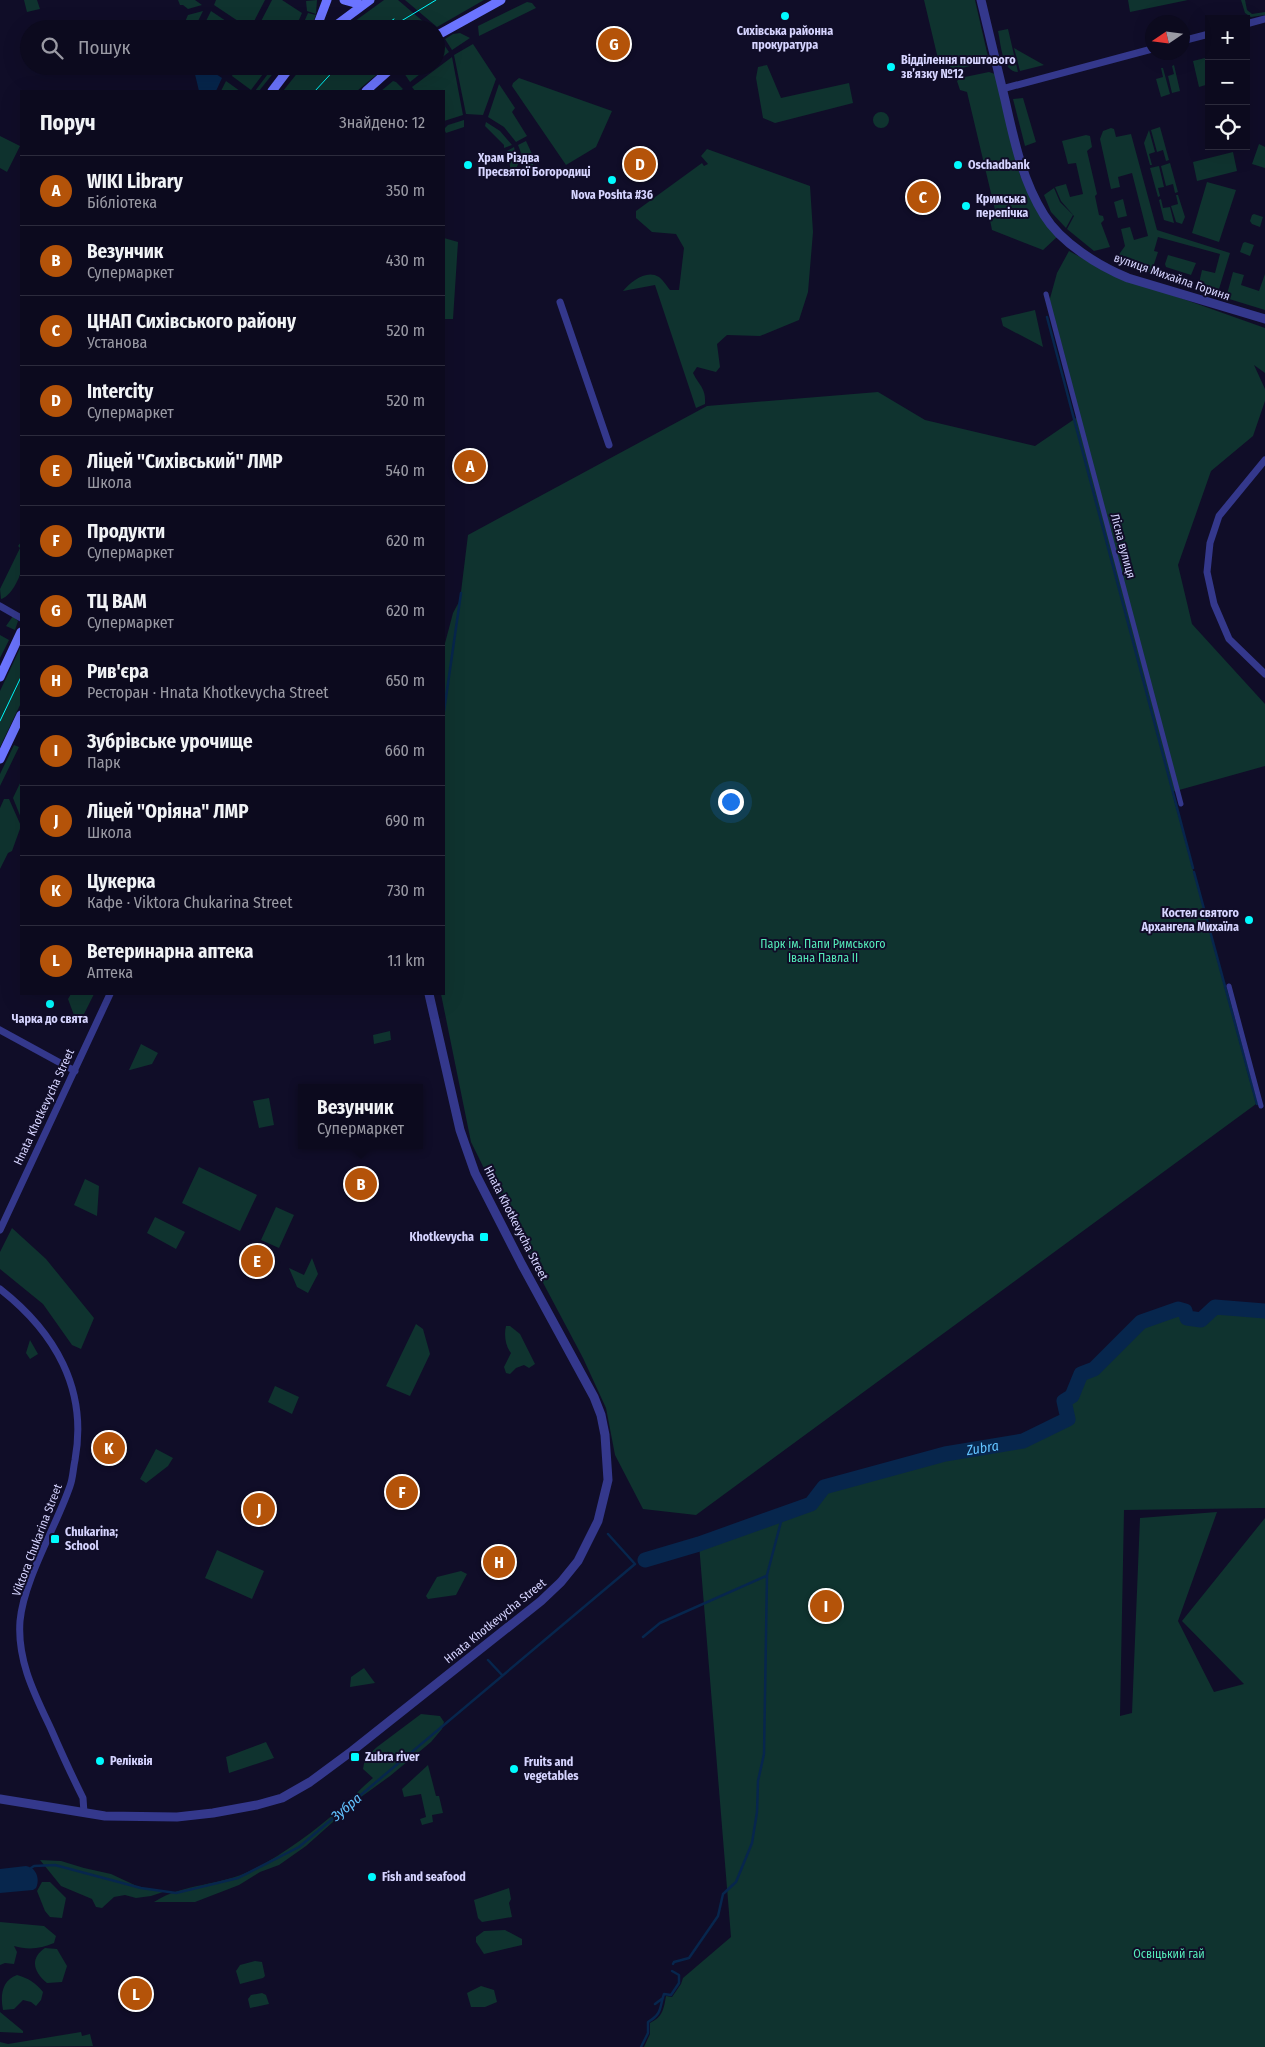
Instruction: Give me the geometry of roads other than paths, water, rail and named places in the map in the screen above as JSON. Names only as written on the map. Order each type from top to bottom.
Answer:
[{"type":"main road","points":[[319,20],[327,0]]},
{"type":"main road","points":[[344,0],[362,5]]},
{"type":"main road","points":[[343,20],[370,0]]},
{"type":"main road","points":[[445,31],[501,0]]},
{"type":"main road","points":[[273,90],[284,75]]},
{"type":"main road","points":[[367,90],[384,75]]},
{"type":"main road","points":[[0,677],[20,634]]},
{"type":"main road","points":[[0,759],[20,717]]},
{"type":"street","name":"вулиця Михайла Гориня","points":[[981,0],[1024,173],[1044,216],[1066,240],[1095,262],[1128,278],[1265,319]]},
{"type":"street","points":[[1250,23],[1265,19]]},
{"type":"street","points":[[1190,39],[1205,35]]},
{"type":"street","points":[[1002,89],[1145,51]]},
{"type":"street","name":"Лісна вулиця","points":[[1046,294],[1181,804]]},
{"type":"street","points":[[560,302],[609,445]]},
{"type":"street","points":[[1265,460],[1219,516],[1210,543],[1207,572],[1214,604],[1229,639],[1265,674]]},
{"type":"street","points":[[0,606],[20,617]]},
{"type":"street","points":[[1229,986],[1261,1106]]},
{"type":"street","name":"Hnata Khotkevycha Street","points":[[0,1230],[110,995]]},
{"type":"street","name":"Hnata Khotkevycha Street","points":[[0,1799],[84,1813],[129,1818],[186,1816],[233,1810],[282,1798],[334,1765],[541,1601],[561,1582],[578,1561],[598,1522],[608,1480],[605,1435],[601,1415],[594,1396],[518,1257],[475,1173],[460,1130],[429,995]]},
{"type":"street","points":[[0,1030],[75,1071]]},
{"type":"street","name":"Viktora Chukarina Street","points":[[0,1290],[32,1316],[55,1347],[64,1365],[73,1391],[78,1420],[77,1449],[70,1485],[27,1592],[20,1621],[22,1657],[33,1691],[83,1798],[84,1813]]},
{"type":"water","points":[[195,75],[218,75],[222,78],[216,90],[199,90]]},
{"type":"water","points":[[26,1866],[33,1869],[37,1874],[36,1888],[33,1890],[0,1893],[0,1869]]},
{"type":"waterway","points":[[1047,317],[1193,868]]},
{"type":"waterway","points":[[445,704],[461,593]]},
{"type":"waterway","points":[[1194,872],[1257,1104]]},
{"type":"waterway","name":"Zubra","points":[[645,1560],[699,1544],[811,1504],[824,1487],[945,1454],[1023,1441],[1068,1419],[1064,1401],[1072,1396],[1081,1374],[1094,1369],[1141,1322],[1178,1309],[1185,1311],[1187,1318],[1201,1320],[1215,1307],[1265,1311]]},
{"type":"waterway","points":[[673,1964],[674,1962],[689,1958],[718,1916],[723,1894],[736,1882],[752,1843],[757,1812],[758,1781],[764,1754],[767,1575],[783,1514]]},
{"type":"waterway","name":"Зубра","points":[[31,1868],[34,1866],[55,1865],[141,1888],[176,1893],[238,1878],[299,1847],[635,1564],[608,1534]]},
{"type":"waterway","points":[[643,1637],[660,1623],[766,1576]]},
{"type":"waterway","points":[[488,1660],[502,1675]]},
{"type":"waterway","points":[[641,2047],[648,2033],[648,2022],[660,2010],[664,1994],[671,1995],[679,1983],[679,1975],[672,1971]]},
{"type":"waterway","points":[[655,2004],[663,1998]]},
{"type":"tram line","points":[[403,20],[436,0]]},
{"type":"tram line","points":[[316,90],[330,75]]},
{"type":"tram line","points":[[0,721],[20,679]]},
{"type":"place","name":"Сихівська районна прокуратура","points":[[785,16]]},
{"type":"place","name":"ТЦ ВАМ","points":[[614,44]]},
{"type":"place","name":"Відділення поштового зв’язку №12","points":[[891,67]]},
{"type":"place","name":"Intercity","points":[[640,164]]},
{"type":"place","name":"Храм Різдва Пресвятої Богородиці","points":[[468,165]]},
{"type":"place","name":"Oschadbank","points":[[958,165]]},
{"type":"place","name":"Nova Poshta #36","points":[[612,180]]},
{"type":"place","name":"ЦНАП Сихівського району","points":[[923,197]]},
{"type":"place","name":"Кримська перепічка","points":[[966,206]]},
{"type":"place","name":"WIKI Library","points":[[470,466]]},
{"type":"place","name":"Костел святого Архангела Михаїла","points":[[1249,920]]},
{"type":"place","name":"Чарка до свята","points":[[50,1004]]},
{"type":"place","name":"Везунчик","points":[[361,1184]]},
{"type":"place","name":"Khotkevycha","points":[[484,1237]]},
{"type":"place","name":"Ліцей \"Сихівський\" ЛМР","points":[[257,1261]]},
{"type":"place","name":"Цукерка","points":[[109,1448]]},
{"type":"place","name":"Продукти","points":[[402,1492]]},
{"type":"place","name":"Ліцей \"Оріяна\" ЛМР","points":[[259,1509]]},
{"type":"place","name":"Chukarina; School","points":[[55,1539]]},
{"type":"place","name":"Рив'єра","points":[[499,1562]]},
{"type":"place","name":"Зубрівське урочище","points":[[826,1606]]},
{"type":"place","name":"Zubra river","points":[[355,1757]]},
{"type":"place","name":"Реліквія","points":[[100,1761]]},
{"type":"place","name":"Fruits and vegetables","points":[[514,1769]]},
{"type":"place","name":"Fish and seafood","points":[[372,1877]]},
{"type":"place","name":"Ветеринарна аптека","points":[[136,1994]]},
{"type":"park label","name":"Парк ім. Папи Римського Івана Павла ІІ","points":[[823,951]]},
{"type":"park label","name":"Освіцький гай","points":[[1169,1954]]}]
